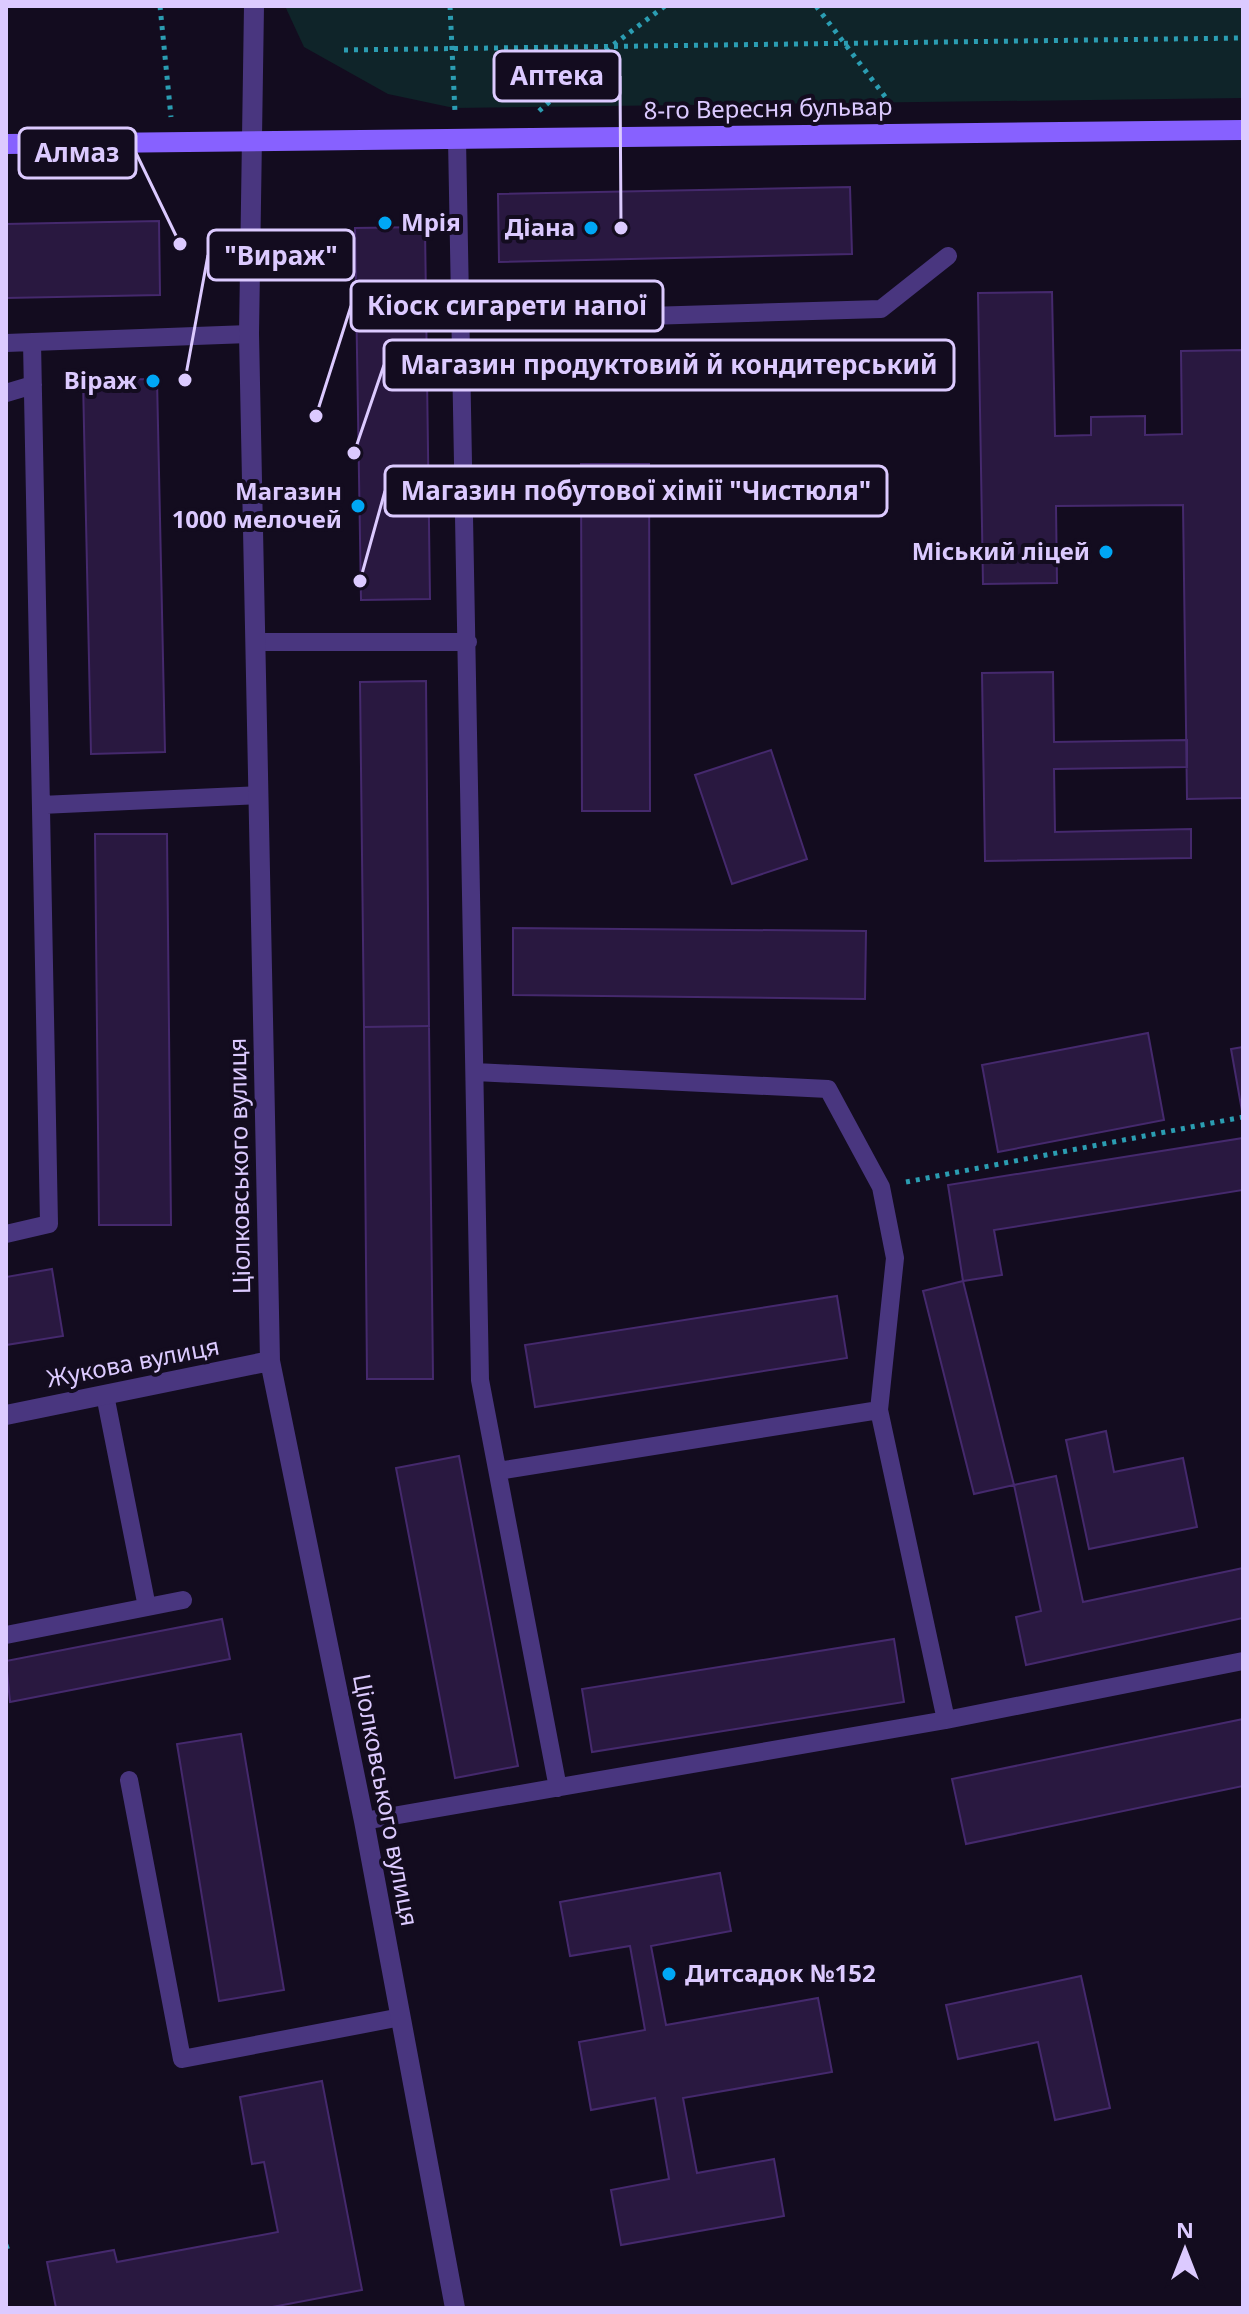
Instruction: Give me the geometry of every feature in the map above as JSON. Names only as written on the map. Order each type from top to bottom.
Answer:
[{"type":"street","name":"Ціолковського вулиця","points":[[254,6],[249,334],[270,1361],[364,1821],[455,2308]]},
{"type":"street","name":"8-го Вересня бульвар","points":[[6,144],[1243,130]]},
{"type":"street","name":"Жукова вулиця","points":[[6,1415],[270,1361]]},
{"type":"lane","points":[[457,139],[480,1380],[558,1788]]},
{"type":"lane","points":[[514,320],[881,309],[948,256]]},
{"type":"lane","points":[[6,343],[249,334]]},
{"type":"lane","points":[[6,1234],[49,1224],[32,342]]},
{"type":"lane","points":[[6,393],[33,385]]},
{"type":"lane","points":[[256,642],[468,642]]},
{"type":"lane","points":[[41,805],[259,795]]},
{"type":"lane","points":[[475,1072],[828,1089],[881,1187],[895,1258],[879,1410],[946,1720]]},
{"type":"lane","points":[[105,1395],[147,1607]]},
{"type":"lane","points":[[498,1471],[879,1410]]},
{"type":"lane","points":[[6,1635],[183,1600]]},
{"type":"lane","points":[[364,1821],[946,1720],[1243,1661]]},
{"type":"lane","points":[[129,1780],[182,2059],[401,2017]]},
{"type":"path","points":[[160,6],[173,142]]},
{"type":"path","points":[[450,6],[457,139]]},
{"type":"path","points":[[508,138],[613,45],[665,6]]},
{"type":"path","points":[[816,6],[914,133]]},
{"type":"path","points":[[344,50],[1243,38]]},
{"type":"path","points":[[881,1187],[1243,1117]]},
{"type":"green space","points":[[285,6],[1243,6],[1243,98],[454,108],[388,94],[304,47]]},
{"type":"building","points":[[850,187],[852,254],[499,262],[498,194]]},
{"type":"building","points":[[159,221],[160,295],[6,298],[6,224]]},
{"type":"building","points":[[425,227],[430,599],[361,600],[355,228]]},
{"type":"building","points":[[1052,292],[1055,436],[1091,435],[1091,417],[1145,416],[1145,435],[1182,434],[1181,351],[1243,350],[1243,798],[1187,799],[1183,505],[1056,506],[1057,583],[983,584],[978,293]]},
{"type":"building","points":[[157,379],[165,752],[91,754],[83,380]]},
{"type":"building","points":[[581,464],[649,464],[650,811],[582,811]]},
{"type":"building","points":[[1053,672],[1054,742],[1187,740],[1187,767],[1054,769],[1055,832],[1191,829],[1191,858],[985,861],[982,673]]},
{"type":"building","points":[[426,681],[429,1026],[364,1027],[360,682]]},
{"type":"building","points":[[771,750],[807,859],[732,884],[695,775]]},
{"type":"building","points":[[95,834],[167,834],[171,1225],[99,1225]]},
{"type":"building","points":[[513,928],[866,931],[865,999],[513,995]]},
{"type":"building","points":[[429,1026],[433,1379],[367,1379],[364,1027]]},
{"type":"building","points":[[1148,1033],[1164,1120],[998,1152],[982,1065]]},
{"type":"building","points":[[1243,1047],[1243,1111],[1242,1111],[1231,1049]]},
{"type":"building","points":[[1243,1138],[1243,1190],[994,1230],[1002,1275],[963,1281],[948,1185]]},
{"type":"building","points":[[52,1269],[63,1336],[6,1345],[6,1277]]},
{"type":"building","points":[[963,1281],[1014,1485],[974,1494],[923,1291]]},
{"type":"building","points":[[837,1296],[847,1358],[535,1407],[525,1345]]},
{"type":"building","points":[[1106,1431],[1114,1472],[1183,1458],[1197,1527],[1089,1549],[1066,1440]]},
{"type":"building","points":[[459,1456],[518,1766],[455,1778],[396,1468]]},
{"type":"building","points":[[1056,1476],[1083,1602],[1243,1568],[1243,1618],[1026,1665],[1016,1617],[1041,1611],[1014,1485]]},
{"type":"building","points":[[222,1619],[230,1659],[10,1702],[6,1661]]},
{"type":"building","points":[[894,1639],[904,1702],[592,1752],[582,1689]]},
{"type":"building","points":[[1243,1719],[1243,1786],[966,1844],[952,1779]]},
{"type":"building","points":[[241,1734],[284,1990],[219,2001],[177,1744]]},
{"type":"building","points":[[720,1873],[731,1931],[651,1946],[666,2025],[818,1998],[832,2072],[683,2098],[697,2173],[774,2159],[784,2216],[621,2245],[611,2190],[669,2179],[655,2098],[591,2110],[579,2042],[645,2030],[630,1946],[570,1956],[560,1902]]},
{"type":"building","points":[[1081,1976],[1110,2108],[1055,2120],[1038,2042],[958,2059],[946,2005]]},
{"type":"building","points":[[322,2081],[362,2290],[267,2308],[56,2308],[47,2262],[114,2250],[117,2262],[278,2232],[264,2162],[252,2164],[240,2097]]},
{"type":"place","name":"Мрія","points":[[385,223]]},
{"type":"place","name":"Діана","points":[[591,228]]},
{"type":"place","name":"Аптека","points":[[621,228]]},
{"type":"place","name":"Алмаз","points":[[180,244]]},
{"type":"place","name":"\"Вираж\"","points":[[185,380]]},
{"type":"place","name":"Віраж","points":[[153,381]]},
{"type":"place","name":"Кіоск сигарети напої","points":[[316,416]]},
{"type":"place","name":"Магазин продуктовий й кондитерський","points":[[354,453]]},
{"type":"place","name":"Магазин 1000 мелочей","points":[[358,506]]},
{"type":"place","name":"Міський ліцей","points":[[1106,552]]},
{"type":"place","name":"Магазин побутової хімії \"Чистюля\"","points":[[360,581]]},
{"type":"place","name":"Дитсадок №152","points":[[669,1974]]}]
